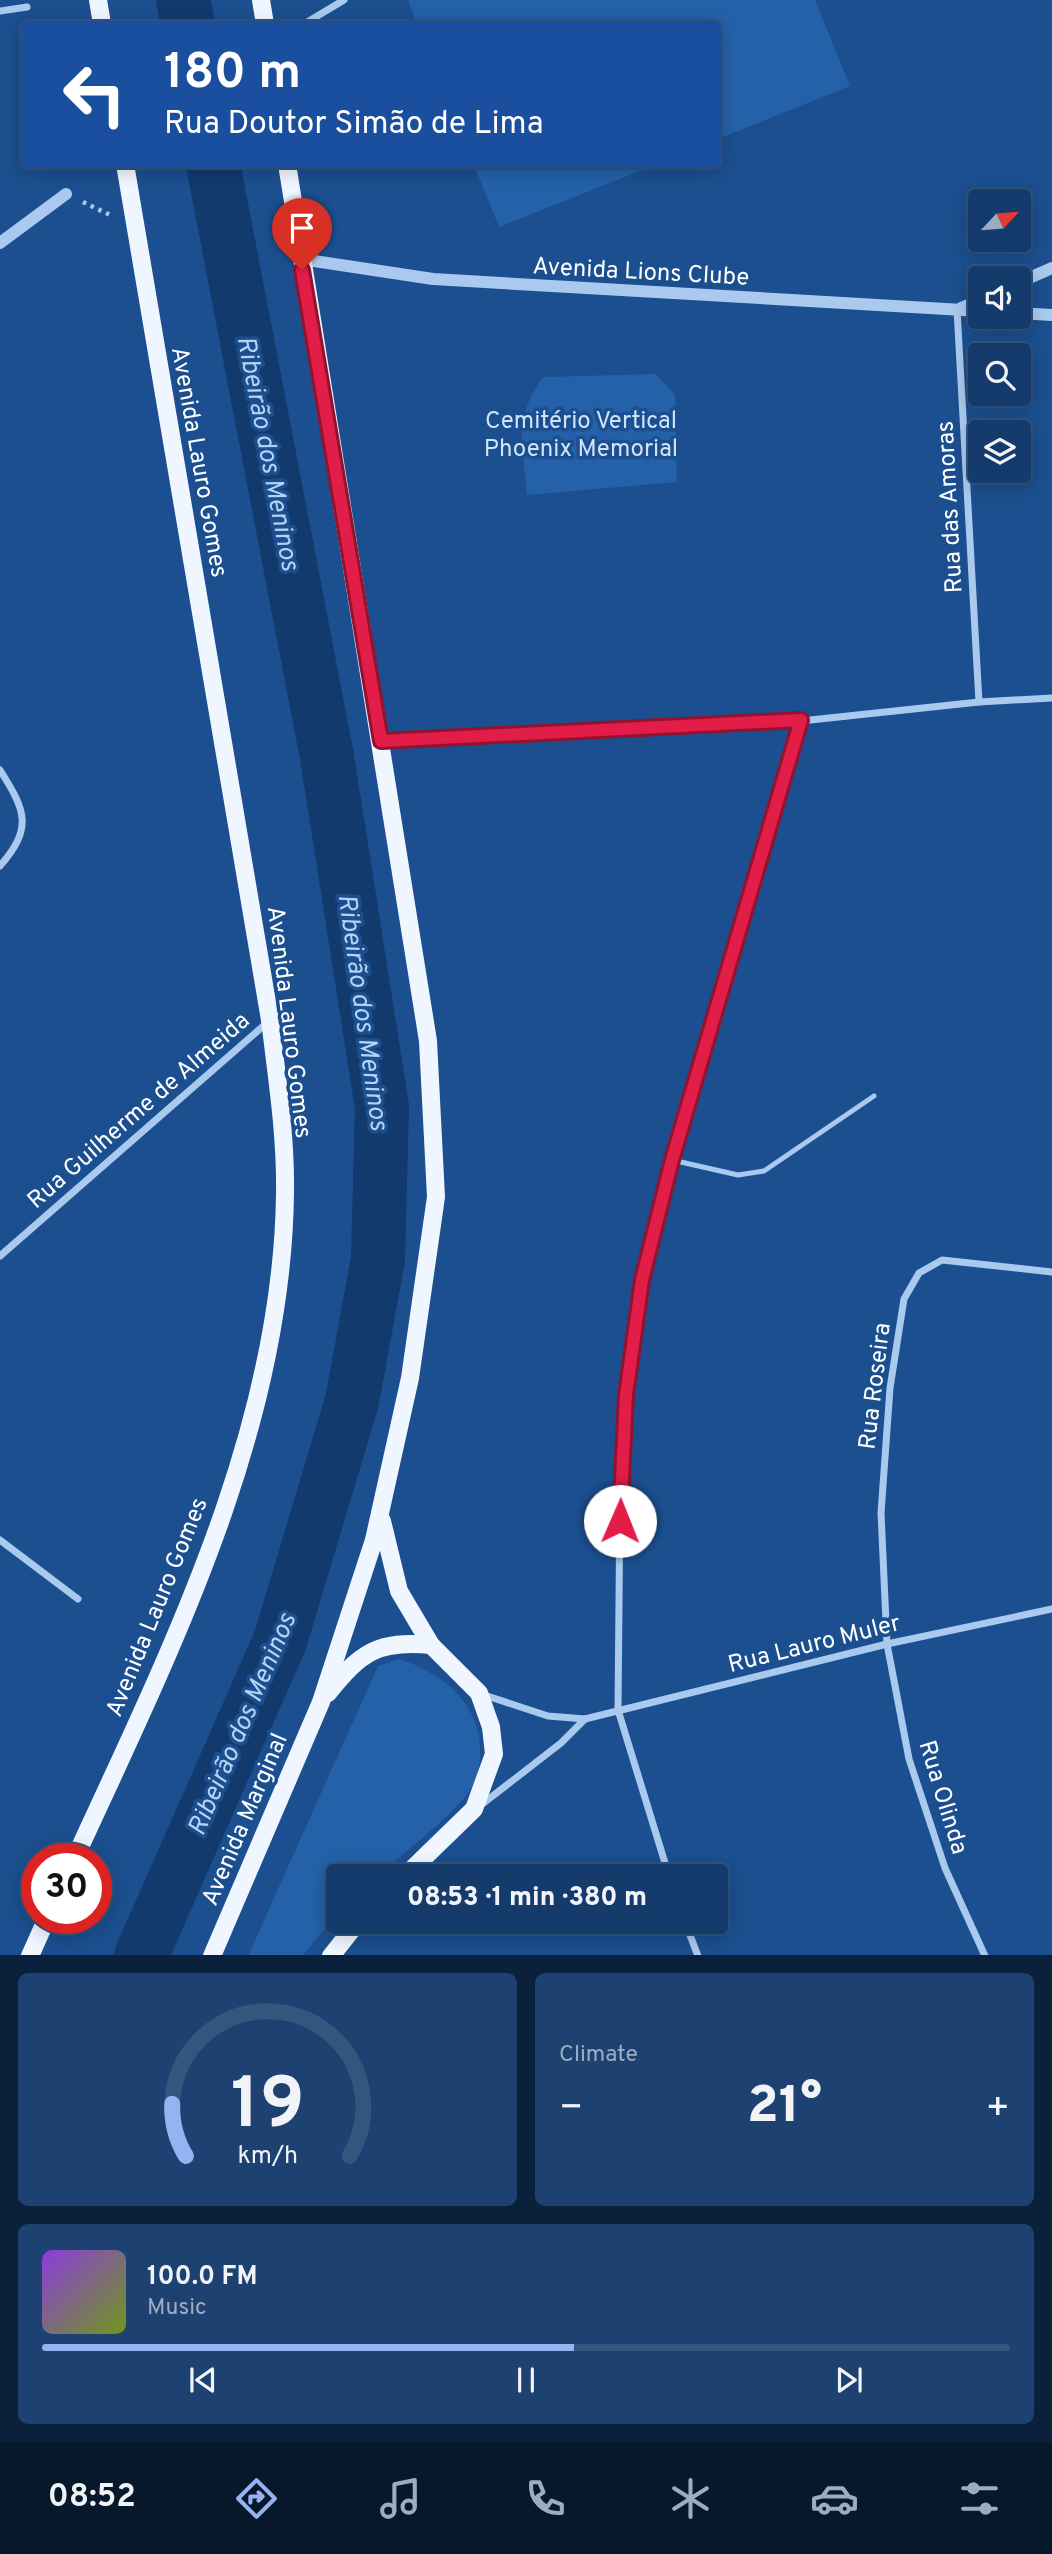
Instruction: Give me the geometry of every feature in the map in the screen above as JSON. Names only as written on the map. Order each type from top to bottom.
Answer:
[{"type":"main road","points":[[98,0],[102,21]]},
{"type":"main road","points":[[261,0],[264,21]]},
{"type":"main road","name":"Avenida Lauro Gomes","points":[[82,1843],[190,1602],[251,1426],[276,1306],[285,1194],[280,1102],[270,1020],[126,168]]},
{"type":"main road","points":[[288,168],[428,1041],[436,1196],[410,1378],[380,1514],[399,1591],[431,1646],[479,1693],[491,1727],[495,1754],[474,1809],[417,1864]]},
{"type":"main road","name":"Avenida Marginal","points":[[212,1955],[321,1702],[380,1514]]},
{"type":"main road","name":"Avenida Marginal","points":[[321,1702],[349,1667],[366,1653],[384,1645],[403,1643],[431,1646]]},
{"type":"main road","points":[[30,1955],[40,1934]]},
{"type":"main road","points":[[331,1955],[348,1934]]},
{"type":"street","points":[[309,21],[344,0]]},
{"type":"street","points":[[0,11],[27,8]]},
{"type":"street","points":[[0,243],[66,194]]},
{"type":"street","name":"Avenida Lions Clube","points":[[301,259],[433,279],[968,310]]},
{"type":"street","points":[[1031,277],[1052,268]]},
{"type":"street","points":[[957,310],[968,305]]},
{"type":"street","name":"Rua das Amoras","points":[[957,310],[978,702]]},
{"type":"street","points":[[1031,314],[1052,316]]},
{"type":"street","points":[[381,741],[801,720],[978,702],[1052,698]]},
{"type":"street","points":[[665,1864],[618,1710],[620,1494],[626,1395],[642,1280],[672,1160],[801,720]]},
{"type":"street","points":[[0,770],[24,814],[23,828],[16,848],[0,866]]},
{"type":"street","name":"Rua Guilherme de Almeida","points":[[0,1256],[270,1020]]},
{"type":"street","name":"Rua Roseira","points":[[887,1644],[881,1513],[890,1388],[904,1298],[919,1273],[942,1260],[1052,1272]]},
{"type":"street","points":[[0,1540],[78,1599]]},
{"type":"street","name":"Rua Lauro Muler","points":[[479,1693],[548,1716],[585,1718],[887,1644],[1052,1609]]},
{"type":"street","name":"Rua Olinda","points":[[887,1644],[909,1759],[945,1868],[985,1955]]},
{"type":"street","points":[[474,1809],[561,1743],[585,1718]]},
{"type":"street","points":[[690,1934],[698,1955]]},
{"type":"lane","points":[[672,1160],[738,1175],[764,1171],[874,1096]]},
{"type":"path","points":[[66,194],[135,227]]},
{"type":"green space","points":[[408,0],[815,0],[850,86],[721,138],[721,21],[416,21]]},
{"type":"green space","points":[[475,168],[647,168],[499,227]]},
{"type":"green space","name":"Cemitério Vertical Phoenix Memorial","points":[[656,374],[675,395],[677,482],[527,495],[522,447],[523,420],[533,392],[543,377]]},
{"type":"green space","points":[[399,1659],[416,1665],[446,1683],[468,1707],[479,1738],[479,1771],[470,1791],[446,1817],[392,1864],[326,1864],[326,1927],[303,1955],[248,1955],[378,1666]]},
{"type":"waterway","name":"Ribeirão dos Meninos","points":[[183,0],[187,21]]},
{"type":"waterway","name":"Ribeirão dos Meninos","points":[[141,1955],[280,1641],[352,1401],[378,1259],[382,1107],[327,757],[214,168]]},
{"type":"route","points":[[302,270],[381,741],[801,720],[672,1160],[642,1280],[626,1395],[620,1521]]}]
